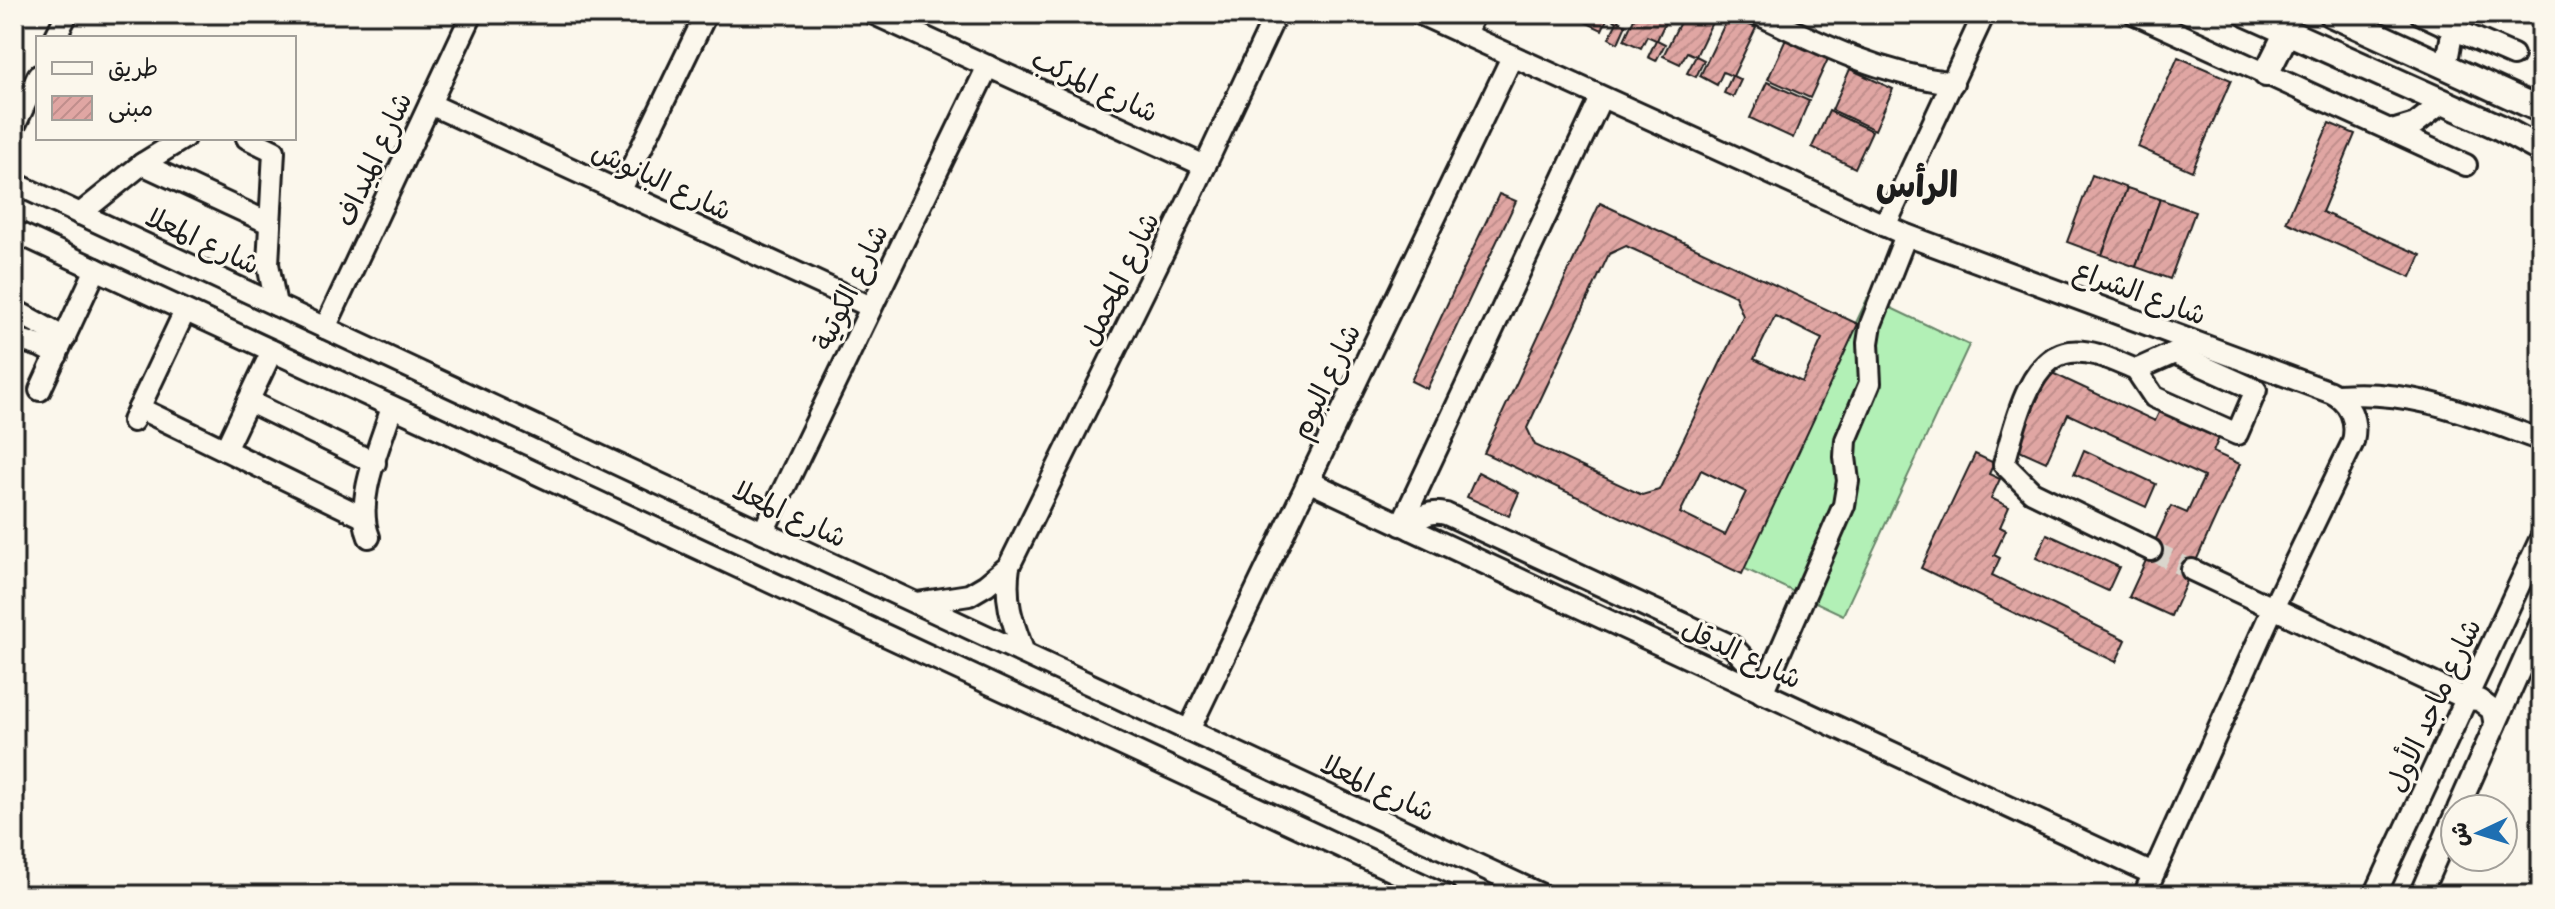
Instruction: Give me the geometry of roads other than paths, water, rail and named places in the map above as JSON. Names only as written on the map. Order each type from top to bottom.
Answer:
[{"type":"main road","points":[[2247,14],[2499,127],[2541,150]]},
{"type":"main road","points":[[2331,14],[2541,110]]},
{"type":"main road","points":[[2266,74],[2287,32]]},
{"type":"main road","points":[[2516,97],[2541,101]]},
{"type":"street","points":[[56,36],[67,14]]},
{"type":"street","name":"شارع الميداف","points":[[325,328],[472,14]]},
{"type":"street","points":[[620,192],[706,14]]},
{"type":"street","name":"شارع المركب","points":[[874,14],[1205,166]]},
{"type":"street","name":"شارع المحمل","points":[[1024,653],[1006,592],[1009,566],[1276,14]]},
{"type":"street","name":"شارع الشراع","points":[[1420,14],[1906,235],[2338,395]]},
{"type":"street","points":[[1464,34],[1475,14]]},
{"type":"street","points":[[1758,14],[1859,61],[1906,75],[1953,83]]},
{"type":"street","points":[[1885,226],[1984,14]]},
{"type":"street","points":[[2135,14],[2466,165]]},
{"type":"street","points":[[2421,14],[2513,55]]},
{"type":"street","points":[[2446,66],[2453,29]]},
{"type":"street","name":"شارع البوم","points":[[1189,730],[1512,57]]},
{"type":"street","name":"شارع الكوتية","points":[[763,532],[988,66]]},
{"type":"street","points":[[14,127],[36,80]]},
{"type":"street","points":[[1406,527],[1601,98]]},
{"type":"street","points":[[2392,131],[2415,124],[2443,102]]},
{"type":"street","name":"شارع البانوش","points":[[430,104],[871,307]]},
{"type":"street","points":[[80,214],[142,164],[181,140]]},
{"type":"street","points":[[251,140],[274,151],[268,264],[276,305]]},
{"type":"street","points":[[142,164],[269,223]]},
{"type":"street","name":"شارع المعلا","points":[[14,183],[1542,895]]},
{"type":"street","points":[[14,231],[1445,895]]},
{"type":"street","points":[[1756,690],[1844,505],[1848,481],[1846,440],[1870,383],[1869,333],[1906,235]]},
{"type":"street","points":[[40,390],[52,342],[96,269]]},
{"type":"street","points":[[14,310],[52,342]]},
{"type":"street","points":[[185,311],[136,415],[225,450],[366,527],[365,495],[392,407]]},
{"type":"street","points":[[14,338],[52,342]]},
{"type":"street","points":[[225,450],[272,351]]},
{"type":"street","points":[[2136,370],[2174,353],[2256,390],[2237,434],[2154,397],[2136,370],[2088,353],[2070,352],[2052,358],[2038,371],[2018,413],[2004,464],[2032,492],[2151,550]]},
{"type":"street","points":[[2154,397],[2174,353]]},
{"type":"street","points":[[2338,395],[2378,393],[2416,398],[2454,408],[2541,440]]},
{"type":"street","points":[[2144,895],[2273,608],[2353,442],[2353,416],[2338,395]]},
{"type":"street","points":[[248,401],[375,463]]},
{"type":"street","name":"شارع الدقل","points":[[1308,481],[2153,874]]},
{"type":"street","points":[[1406,527],[1431,512],[1446,514],[1738,650],[1751,671],[1756,690]]},
{"type":"street","name":"شارع ماجد الأول","points":[[2375,895],[2541,538]]},
{"type":"street","name":"شارع المحمل","points":[[917,603],[969,595],[1009,566]]},
{"type":"street","points":[[2192,570],[2467,699],[2479,700],[2492,710],[2495,725]]},
{"type":"street","points":[[1581,608],[1592,582]]},
{"type":"street","points":[[2465,793],[2541,622]]},
{"type":"street","points":[[2420,895],[2439,852]]},
{"type":"tunnel","points":[[2151,550],[2192,570]]},
{"type":"district","name":"الرأس","points":[[1917,184]]}]
